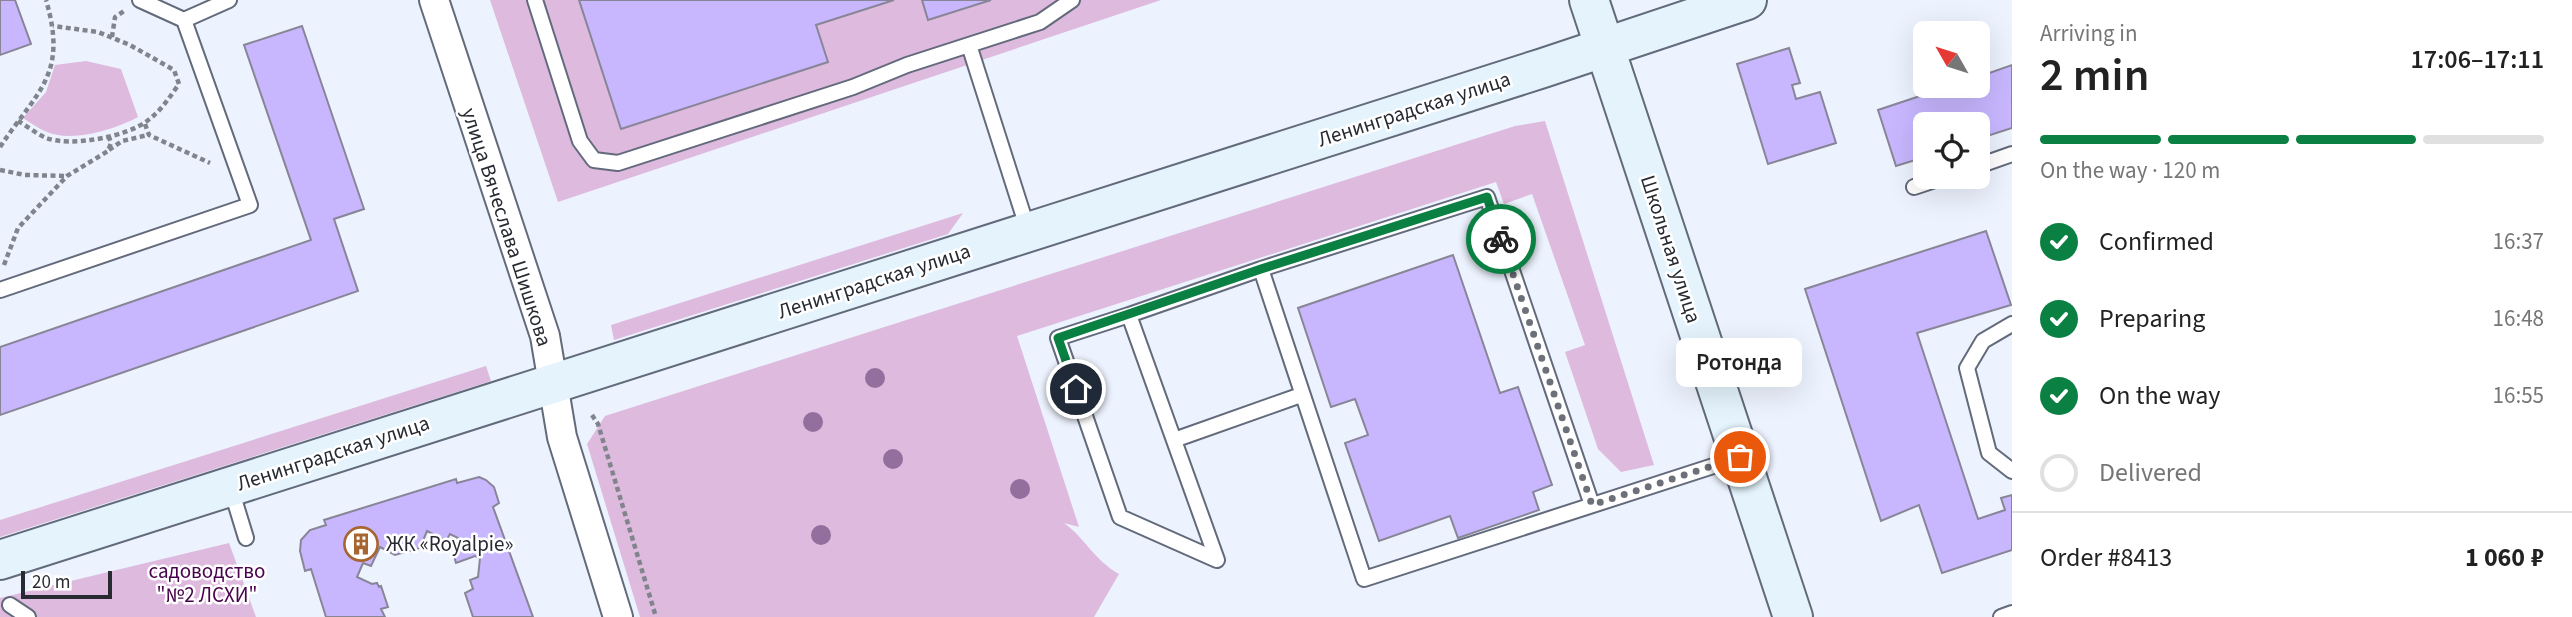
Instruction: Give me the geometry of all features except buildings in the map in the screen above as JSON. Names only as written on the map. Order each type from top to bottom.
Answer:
[{"type":"street","name":"улица Вячеслава Шишкова","points":[[434,0],[545,336],[562,437],[618,617]]},
{"type":"street","name":"Школьная улица","points":[[1589,0],[1793,617]]},
{"type":"street","name":"Ленинградская улица","points":[[0,561],[1543,68],[1746,0]]},
{"type":"lane","points":[[0,289],[250,205],[184,20],[140,0]]},
{"type":"lane","points":[[184,20],[229,0]]},
{"type":"lane","points":[[535,0],[580,141],[594,160],[618,163],[1040,22],[1072,0]]},
{"type":"lane","points":[[969,45],[1028,232]]},
{"type":"lane","points":[[1990,162],[2012,154]]},
{"type":"lane","points":[[1129,315],[1217,560],[1120,517],[1058,338],[1261,269],[1487,197],[1592,505]]},
{"type":"lane","points":[[1261,269],[1364,579],[1740,457]]},
{"type":"lane","points":[[2012,324],[1983,341],[1967,368],[1989,453],[2012,471]]},
{"type":"lane","points":[[1174,440],[1301,395]]},
{"type":"lane","points":[[230,486],[246,538]]},
{"type":"lane","points":[[10,605],[28,617]]},
{"type":"lane","points":[[2001,617],[2012,614]]},
{"type":"path","points":[[0,147],[43,89],[53,59],[53,26],[46,0]]},
{"type":"path","points":[[18,121],[47,138],[81,141],[109,137],[145,124],[165,105],[179,84],[174,70],[130,45],[98,32],[53,26]]},
{"type":"path","points":[[145,124],[149,135]]},
{"type":"path","points":[[2,272],[18,229],[67,176],[122,141],[149,135],[205,159],[244,188]]},
{"type":"path","points":[[108,151],[111,143],[109,137]]},
{"type":"path","points":[[0,170],[24,175],[67,176]]},
{"type":"path","points":[[592,415],[598,424],[656,617]]},
{"type":"green space","points":[[490,0],[1161,0],[558,202]]},
{"type":"green space","points":[[86,61],[121,69],[138,117],[106,130],[69,136],[47,132],[23,118],[46,92],[55,65]]},
{"type":"green space","points":[[1545,121],[1654,465],[1621,472],[1598,449],[1565,352],[1585,345],[1532,194],[1504,204],[1496,182],[1017,336],[1079,527],[1064,523],[1119,574],[1094,617],[640,617],[587,444],[605,416],[1515,126]]},
{"type":"green space","points":[[963,213],[948,234],[614,340],[611,325]]},
{"type":"green space","points":[[486,366],[491,381],[0,537],[0,520]]},
{"type":"green space","name":"садоводство \"№2 ЛСХИ\"","points":[[229,543],[256,617],[0,617],[0,598]]},
{"type":"way so far","points":[[1501,239],[1592,505],[1740,457]]},
{"type":"place","name":"Ротонда","points":[[1740,457]]},
{"type":"place","name":"ЖК «Royalpie»","points":[[361,544]]},
{"type":"route","points":[[1076,389],[1058,338],[1261,269],[1487,197],[1501,239]]}]
